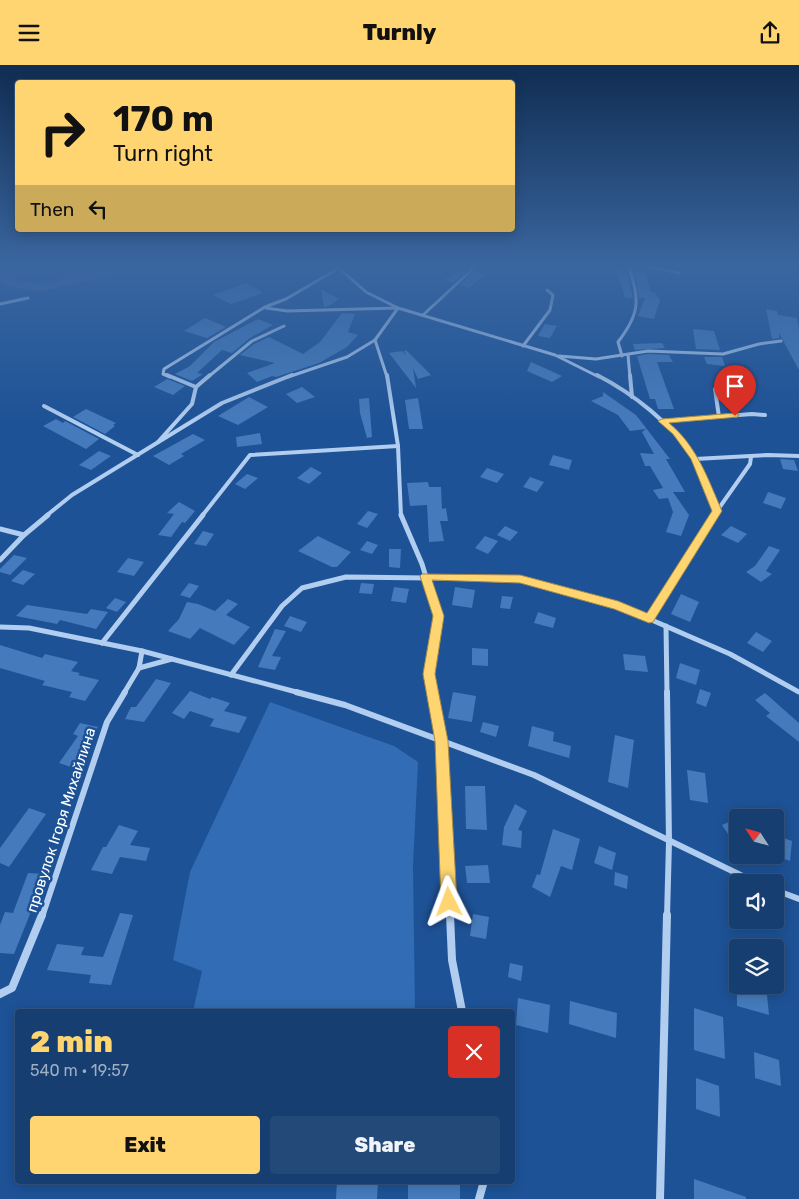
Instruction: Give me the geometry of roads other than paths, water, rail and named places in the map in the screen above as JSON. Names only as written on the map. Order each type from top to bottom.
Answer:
[{"type":"street","points":[[196,387],[163,373],[164,369],[246,319]]},
{"type":"street","points":[[0,560],[24,535],[72,495],[155,446],[222,403],[287,377],[347,357],[375,340],[390,319]]},
{"type":"street","points":[[436,319],[555,355],[596,359],[648,351],[723,354],[759,344],[781,341]]},
{"type":"street","points":[[523,346],[543,319]]},
{"type":"street","points":[[622,356],[618,341],[634,319]]},
{"type":"street","points":[[155,446],[192,404],[196,387],[252,341],[284,326]]},
{"type":"street","points":[[375,340],[387,375],[398,446],[401,517],[426,576],[438,616],[429,674],[441,741],[452,960],[462,1009]]},
{"type":"street","points":[[555,355],[622,388],[676,433],[695,459],[717,511]]},
{"type":"street","points":[[628,355],[632,397]]},
{"type":"street","points":[[715,389],[719,417]]},
{"type":"street","points":[[44,406],[138,455]]},
{"type":"street","points":[[662,421],[765,415]]},
{"type":"street","points":[[102,643],[250,455],[398,446]]},
{"type":"street","points":[[695,459],[768,455],[799,456]]},
{"type":"street","points":[[649,619],[717,511],[750,464],[751,457]]},
{"type":"street","points":[[0,529],[24,535]]},
{"type":"street","points":[[232,675],[282,606],[302,588],[346,577],[426,576],[520,579],[618,605],[730,654],[799,692]]},
{"type":"street","points":[[660,1199],[669,842],[666,626]]},
{"type":"street","points":[[0,627],[29,629],[142,651],[345,705],[534,775],[738,874]]},
{"type":"street","name":"провулок Ігоря Михайлина","points":[[0,994],[12,988],[40,922],[107,722],[139,668],[142,651]]},
{"type":"street","points":[[139,668],[172,659]]},
{"type":"street","points":[[793,689],[799,686]]},
{"type":"street","points":[[784,893],[799,899]]},
{"type":"street","points":[[479,1199],[483,1184]]}]
